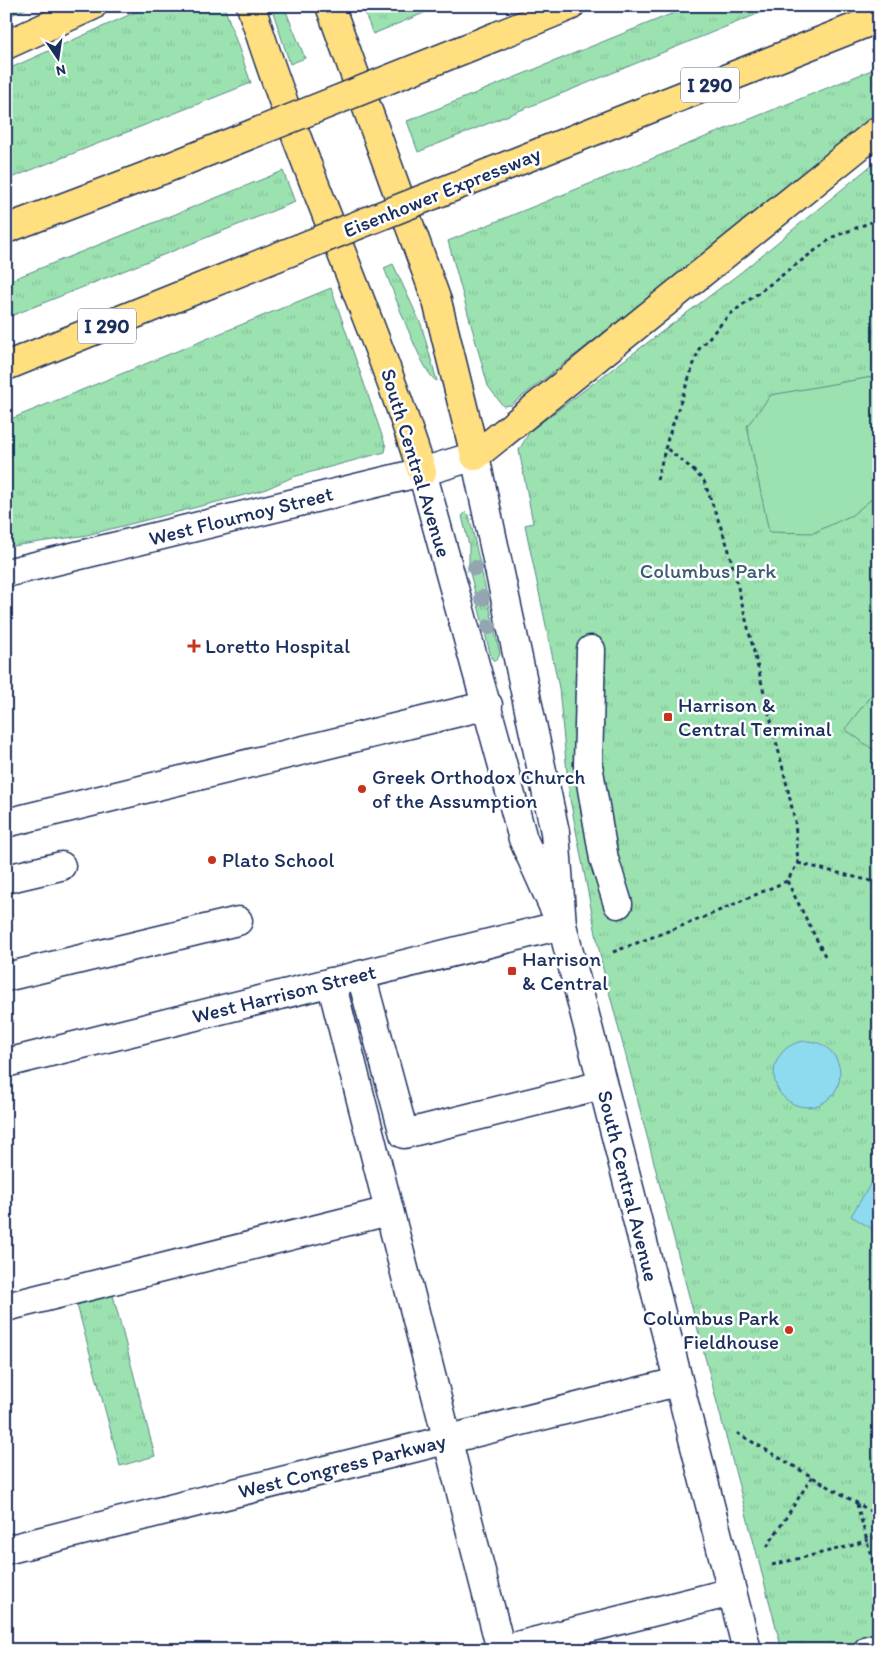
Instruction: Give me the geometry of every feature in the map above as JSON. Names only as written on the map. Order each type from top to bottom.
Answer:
[{"type":"main road","points":[[6,45],[92,6]]},
{"type":"main road","name":"South Central Avenue","points":[[251,6],[270,67],[398,394],[422,472]]},
{"type":"main road","name":"South Central Avenue","points":[[330,6],[437,301],[474,456]]},
{"type":"main road","points":[[6,230],[162,170],[570,6]]},
{"type":"main road","name":"Eisenhower Expressway","points":[[6,366],[879,18]]},
{"type":"main road","points":[[474,456],[879,130]]},
{"type":"street","name":"West Flournoy Street","points":[[6,573],[422,472],[474,456]]},
{"type":"street","name":"South Central Avenue","points":[[474,456],[556,832],[562,925]]},
{"type":"street","name":"South Central Avenue","points":[[422,472],[488,705],[523,838],[562,925],[677,1382],[747,1650]]},
{"type":"street","points":[[591,650],[588,764],[604,859],[618,904]]},
{"type":"street","points":[[6,824],[488,705]]},
{"type":"street","points":[[6,879],[61,866]]},
{"type":"street","points":[[6,977],[238,921]]},
{"type":"street","name":"West Harrison Street","points":[[6,1063],[562,925]]},
{"type":"street","points":[[361,975],[404,1134],[602,1085]]},
{"type":"street","points":[[331,982],[501,1650],[732,1592]]},
{"type":"street","points":[[6,1307],[389,1211]]},
{"type":"street","name":"West Congress Parkway","points":[[6,1550],[677,1382]]},
{"type":"street","points":[[868,1650],[879,1647]]},
{"type":"path","points":[[658,480],[666,448],[700,349],[729,315],[833,237],[879,219]]},
{"type":"path","points":[[613,952],[700,919],[787,880],[798,863],[795,821],[786,777],[728,547],[704,481],[692,468],[666,448]]},
{"type":"path","points":[[798,863],[879,883]]},
{"type":"path","points":[[787,880],[826,958]]},
{"type":"path","points":[[737,1433],[879,1516]]},
{"type":"path","points":[[767,1547],[812,1477]]},
{"type":"path","points":[[857,1503],[879,1585]]},
{"type":"path","points":[[772,1565],[879,1536]]},
{"type":"green space","points":[[6,6],[31,6],[6,18]]},
{"type":"green space","points":[[149,6],[224,6],[251,83],[6,180],[6,70]]},
{"type":"green space","points":[[271,6],[283,6],[285,9],[305,58],[290,64]]},
{"type":"green space","points":[[362,6],[441,6],[373,34]]},
{"type":"green space","points":[[691,6],[777,6],[418,152],[407,121]]},
{"type":"green space","points":[[879,67],[879,117],[511,405],[503,406],[488,386],[448,241]]},
{"type":"green space","name":"Columbus Park","points":[[879,159],[879,1650],[782,1650],[602,965],[569,794],[559,688],[525,525],[533,523],[519,450],[530,431],[740,273]]},
{"type":"green space","points":[[283,171],[295,202],[6,318],[6,282]]},
{"type":"green space","points":[[393,264],[421,324],[437,381],[431,376],[416,348],[384,268]]},
{"type":"green space","points":[[331,288],[386,447],[385,452],[293,477],[264,490],[87,535],[6,547],[6,421]]},
{"type":"green space","points":[[872,377],[879,392],[878,494],[852,515],[813,533],[769,532],[747,426],[771,395]]},
{"type":"green space","points":[[466,512],[469,515],[500,654],[497,660],[493,660],[491,657],[469,569],[469,545],[462,516]]},
{"type":"green space","points":[[879,685],[879,754],[845,729]]},
{"type":"green space","points":[[113,1295],[155,1456],[120,1466],[77,1305]]},
{"type":"water","points":[[807,1041],[819,1044],[830,1051],[837,1062],[840,1074],[837,1086],[830,1097],[819,1104],[807,1107],[795,1104],[784,1097],[777,1086],[774,1074],[777,1062],[784,1051],[795,1044]]},
{"type":"water","points":[[879,1170],[879,1233],[851,1216]]},
{"type":"place","name":"Loretto Hospital","points":[[194,646]]},
{"type":"place","name":"Harrison & Central Terminal","points":[[668,717]]},
{"type":"place","name":"Greek Orthodox Church of the Assumption","points":[[362,789]]},
{"type":"place","name":"Plato School","points":[[212,860]]},
{"type":"place","name":"Harrison & Central","points":[[512,971]]},
{"type":"place","name":"Columbus Park Fieldhouse","points":[[789,1330]]}]
